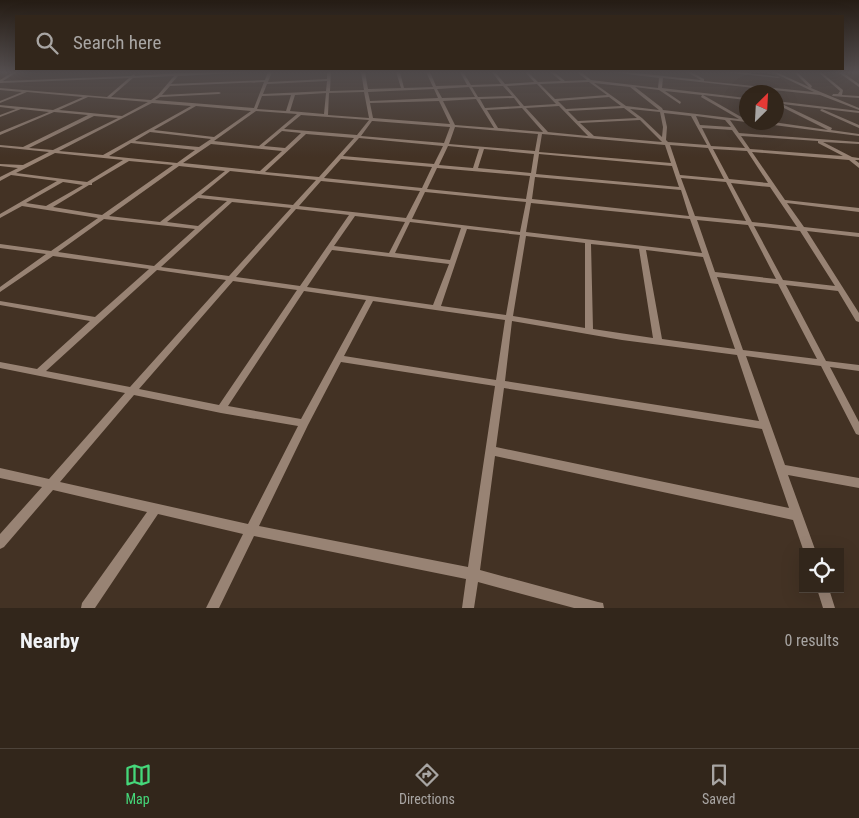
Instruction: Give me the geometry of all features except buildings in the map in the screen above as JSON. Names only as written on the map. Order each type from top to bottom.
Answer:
[{"type":"street","points":[[0,134],[80,100]]},
{"type":"street","points":[[134,100],[859,159]]},
{"type":"street","points":[[211,106],[215,100]]},
{"type":"street","points":[[0,290],[255,110],[259,100]]},
{"type":"street","points":[[287,113],[291,100]]},
{"type":"street","points":[[326,116],[327,100]]},
{"type":"street","points":[[0,543],[230,279],[357,137],[371,120],[369,102],[428,100]]},
{"type":"street","points":[[391,255],[436,166],[453,126],[441,100]]},
{"type":"street","points":[[479,100],[497,130]]},
{"type":"street","points":[[517,100],[543,133]]},
{"type":"street","points":[[554,100],[594,138]]},
{"type":"street","points":[[617,100],[666,142]]},
{"type":"street","points":[[650,100],[662,111],[666,142],[809,548]]},
{"type":"street","points":[[676,100],[680,103]]},
{"type":"street","points":[[709,100],[739,117]]},
{"type":"street","points":[[836,100],[859,110]]},
{"type":"street","points":[[0,180],[151,102]]},
{"type":"street","points":[[784,104],[859,110]]},
{"type":"street","points":[[105,157],[195,105]]},
{"type":"street","points":[[484,109],[560,105]]},
{"type":"street","points":[[0,106],[123,117]]},
{"type":"street","points":[[813,106],[859,127]]},
{"type":"street","points":[[566,110],[626,107],[739,120]]},
{"type":"street","points":[[784,107],[834,132]]},
{"type":"street","points":[[0,116],[20,108]]},
{"type":"street","points":[[24,148],[94,114]]},
{"type":"street","points":[[260,147],[300,114]]},
{"type":"street","points":[[693,115],[859,431]]},
{"type":"street","points":[[578,122],[641,119]]},
{"type":"street","points":[[727,119],[802,229],[859,319]]},
{"type":"street","points":[[784,123],[850,158],[859,166]]},
{"type":"street","points":[[784,125],[859,135]]},
{"type":"street","points":[[699,126],[859,143]]},
{"type":"street","points":[[280,130],[675,165]]},
{"type":"street","points":[[149,131],[215,138]]},
{"type":"street","points":[[261,173],[305,132]]},
{"type":"street","points":[[468,608],[492,451],[499,384],[509,318],[528,200],[543,133]]},
{"type":"street","points":[[131,142],[200,149]]},
{"type":"street","points":[[209,142],[286,150]]},
{"type":"street","points":[[0,146],[859,235]]},
{"type":"street","points":[[475,169],[482,148]]},
{"type":"street","points":[[339,157],[683,189]]},
{"type":"street","points":[[48,208],[130,159]]},
{"type":"street","points":[[0,165],[24,168]]},
{"type":"street","points":[[162,223],[230,170]]},
{"type":"street","points":[[12,174],[90,184]]},
{"type":"street","points":[[679,176],[771,185]]},
{"type":"street","points":[[0,216],[63,180]]},
{"type":"street","points":[[198,196],[706,255]]},
{"type":"street","points":[[39,372],[231,200]]},
{"type":"street","points":[[782,201],[859,210]]},
{"type":"street","points":[[20,204],[102,217],[201,228]]},
{"type":"street","points":[[221,409],[353,214]]},
{"type":"street","points":[[436,308],[465,227]]},
{"type":"street","points":[[588,241],[589,331]]},
{"type":"street","points":[[0,246],[658,341],[859,368]]},
{"type":"street","points":[[331,248],[452,262]]},
{"type":"street","points":[[642,248],[658,341]]},
{"type":"street","points":[[713,274],[840,289]]},
{"type":"street","points":[[212,608],[304,423],[370,299]]},
{"type":"street","points":[[0,303],[97,320]]},
{"type":"street","points":[[338,358],[766,426]]},
{"type":"street","points":[[0,365],[131,392],[304,423]]},
{"type":"street","points":[[492,451],[797,515]]},
{"type":"street","points":[[781,469],[859,484]]},
{"type":"street","points":[[0,473],[251,530],[473,574],[598,608]]},
{"type":"street","points":[[87,608],[156,508]]},
{"type":"street","points":[[824,593],[829,608]]}]
